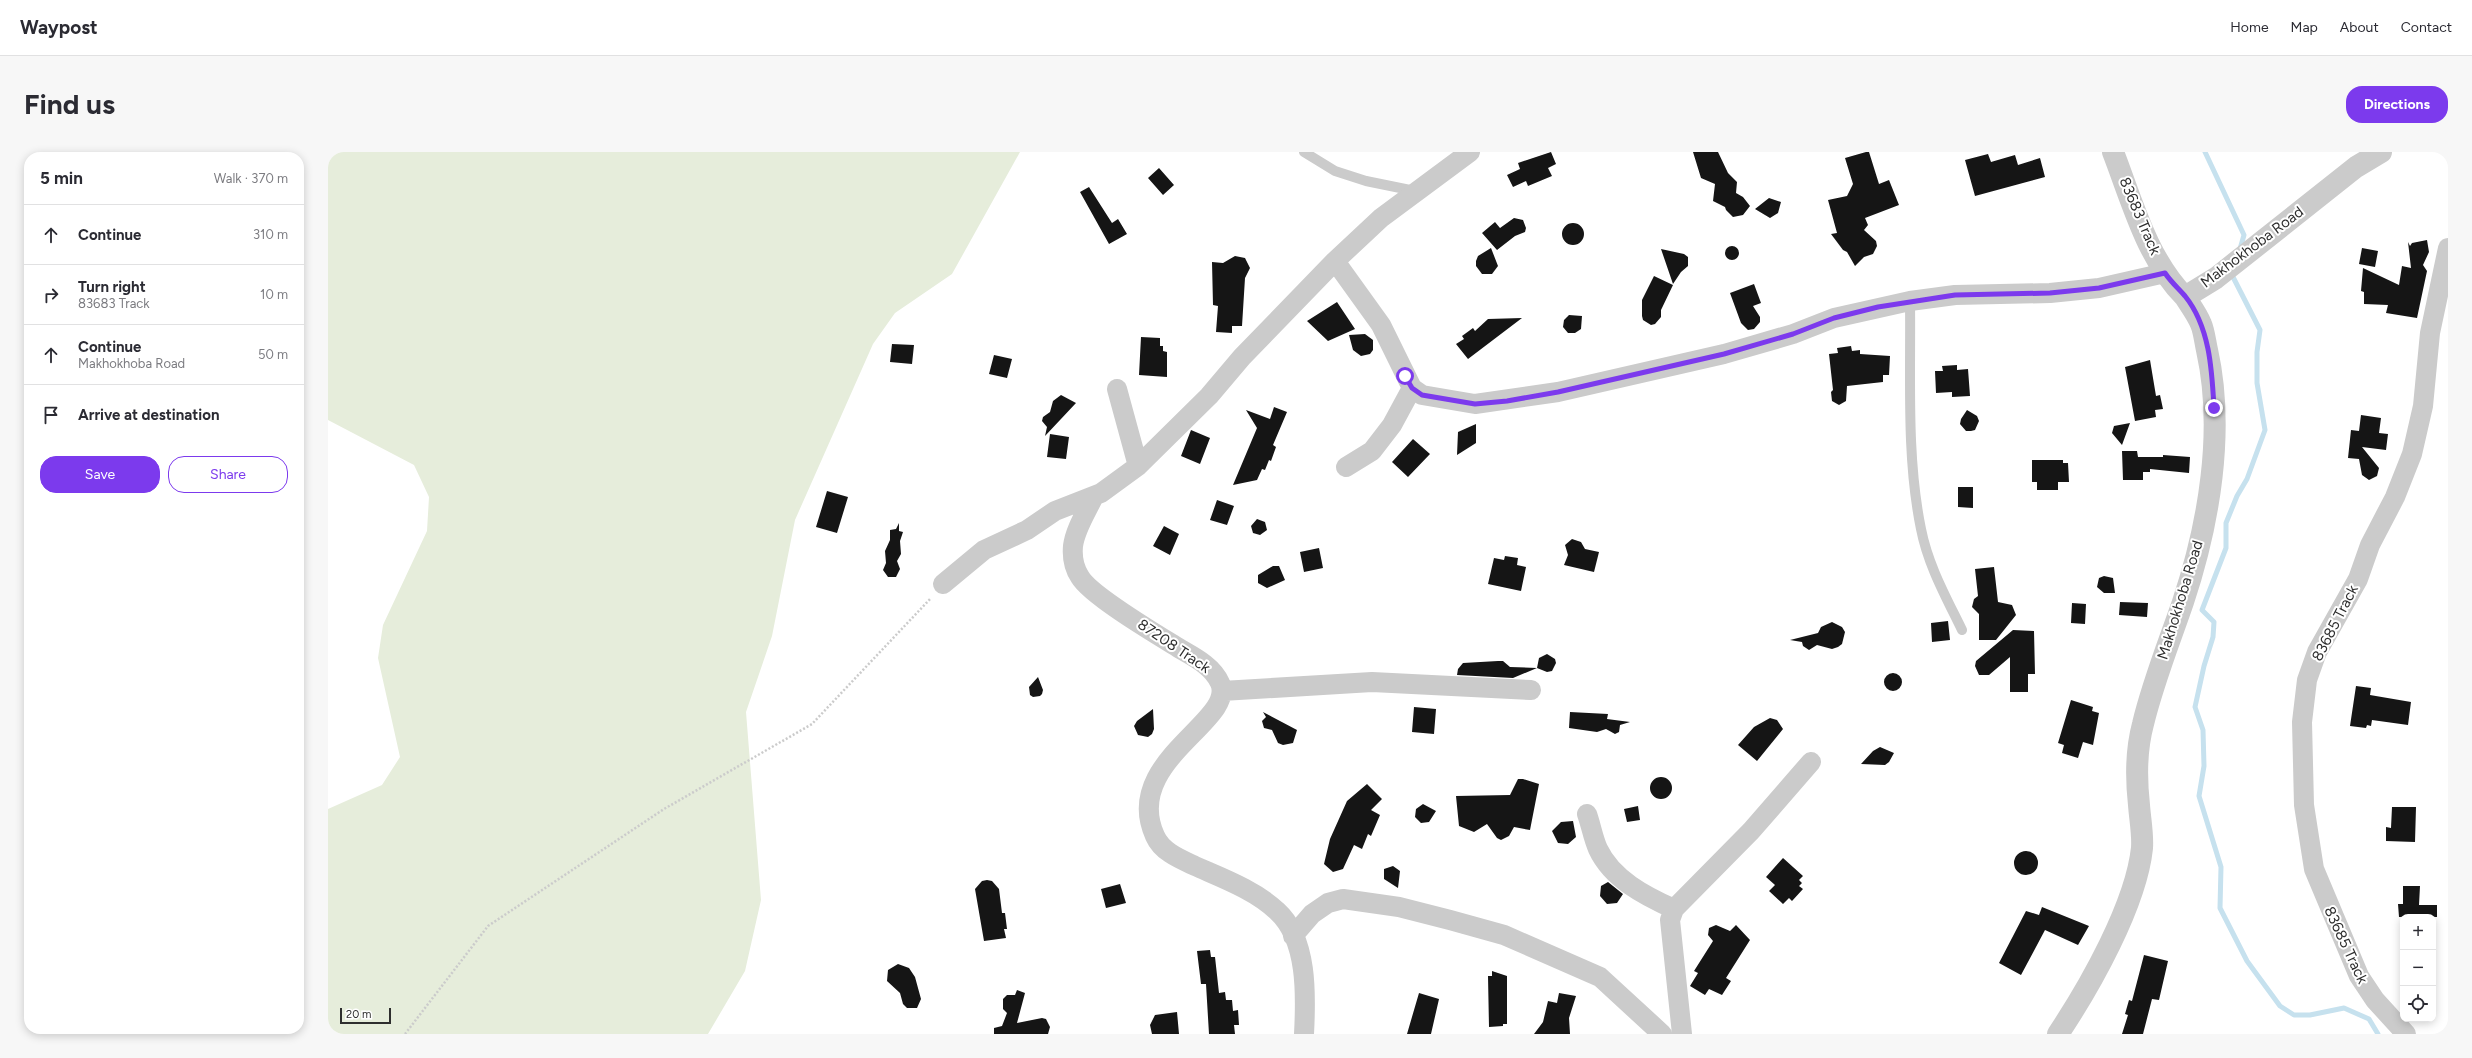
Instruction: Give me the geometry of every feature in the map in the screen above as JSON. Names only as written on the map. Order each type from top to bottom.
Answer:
[{"type":"street","points":[[943,584],[984,550],[1027,530],[1055,511],[1094,496],[1120,480],[1138,466],[1199,406],[1247,351],[1334,261],[1381,218],[1470,152]]},
{"type":"street","name":"83683 Track","points":[[2112,152],[2148,242],[2165,273],[2185,297]]},
{"type":"street","name":"Makhokhoba Road","points":[[2058,1034],[2076,1008],[2103,959],[2118,925],[2138,867],[2142,836],[2137,771],[2142,726],[2153,686],[2195,562],[2204,517],[2212,470],[2212,370],[2201,324],[2185,297],[2216,278],[2356,167],[2381,152]]},
{"type":"street","name":"83685 Track","points":[[2406,1034],[2375,1000],[2359,976],[2314,870],[2304,805],[2302,722],[2307,680],[2317,652],[2358,579],[2370,545],[2395,497],[2412,454],[2423,406],[2430,334],[2448,248]]},
{"type":"street","points":[[1334,261],[1381,325],[1412,388],[1422,395],[1475,404],[1550,394],[1724,354],[1793,334],[1834,318],[1910,301],[1955,295],[2050,293],[2099,288],[2165,273]]},
{"type":"street","points":[[1346,467],[1372,451],[1392,425],[1412,388]]},
{"type":"street","points":[[1117,389],[1138,466]]},
{"type":"street","name":"87208 Track","points":[[1094,496],[1073,545],[1075,567],[1080,578],[1099,595],[1200,660],[1216,675],[1222,691]]},
{"type":"street","points":[[1304,1034],[1304,977],[1293,936],[1278,911],[1226,880],[1181,859],[1162,847],[1156,838],[1147,813],[1152,790],[1168,758],[1214,711],[1220,700],[1222,691],[1372,682],[1531,690]]},
{"type":"street","points":[[1682,1034],[1670,920],[1674,909],[1751,831],[1811,762]]},
{"type":"street","points":[[1587,814],[1598,849],[1609,866],[1627,883],[1648,897],[1674,909]]},
{"type":"street","points":[[1293,936],[1312,914],[1328,903],[1343,899],[1399,907],[1470,925],[1504,935],[1600,977],[1662,1034]]},
{"type":"lane","points":[[1304,152],[1335,171],[1366,181],[1417,192]]},
{"type":"lane","points":[[1910,301],[1913,461],[1921,529],[1932,568],[1962,630]]},
{"type":"path","points":[[405,1034],[488,926],[664,809],[812,724],[943,584]]},
{"type":"green space","points":[[328,152],[1020,152],[952,274],[895,313],[873,344],[795,520],[772,636],[746,712],[761,900],[745,971],[708,1034],[328,1034],[328,809],[382,785],[400,757],[378,658],[383,625],[427,531],[429,497],[414,465],[328,420]]},
{"type":"building","points":[[1551,152],[1556,164],[1548,168],[1552,176],[1528,186],[1526,181],[1513,187],[1507,175],[1520,169],[1518,163]]},
{"type":"building","points":[[1693,152],[1718,152],[1728,173],[1737,182],[1736,193],[1743,197],[1750,206],[1743,215],[1733,217],[1725,207],[1713,201],[1715,184],[1701,178]]},
{"type":"building","points":[[1869,152],[1879,184],[1889,180],[1899,205],[1865,218],[1868,225],[1864,230],[1876,241],[1877,246],[1873,254],[1864,257],[1855,266],[1847,252],[1843,250],[1831,234],[1837,233],[1828,200],[1847,196],[1853,184],[1845,158]]},
{"type":"building","points":[[1988,154],[1991,162],[2015,155],[2018,165],[2040,158],[2045,177],[1975,196],[1965,160]]},
{"type":"building","points":[[1159,168],[1174,185],[1163,195],[1148,178]]},
{"type":"building","points":[[1089,187],[1112,223],[1118,219],[1127,234],[1109,244],[1080,192]]},
{"type":"building","points":[[1769,198],[1781,202],[1778,213],[1770,218],[1755,209]]},
{"type":"building","points":[[1514,218],[1523,220],[1526,228],[1525,232],[1515,236],[1497,250],[1482,233],[1495,222],[1500,228]]},
{"type":"building","points":[[1573,223],[1581,226],[1584,234],[1581,242],[1573,245],[1565,242],[1562,234],[1565,226]]},
{"type":"building","points":[[2427,240],[2429,252],[2423,265],[2427,271],[2417,318],[2386,313],[2388,305],[2364,304],[2364,292],[2361,291],[2363,268],[2399,285],[2402,266],[2411,268],[2408,242],[2410,246],[2412,243]]},
{"type":"building","points":[[1729,246],[1735,246],[1739,250],[1739,256],[1735,260],[1729,260],[1725,256],[1725,250]]},
{"type":"building","points":[[1491,248],[1498,266],[1492,274],[1482,274],[1476,266],[1476,261],[1478,256]]},
{"type":"building","points":[[2362,248],[2378,251],[2375,267],[2359,264]]},
{"type":"building","points":[[1661,249],[1684,254],[1688,257],[1688,266],[1681,272],[1673,284]]},
{"type":"building","points":[[1235,256],[1245,258],[1250,268],[1245,278],[1242,326],[1232,326],[1232,333],[1216,332],[1218,306],[1213,305],[1212,262],[1223,263]]},
{"type":"building","points":[[1654,276],[1673,285],[1661,310],[1661,317],[1655,324],[1651,325],[1643,320],[1642,300]]},
{"type":"building","points":[[1754,284],[1761,303],[1753,306],[1760,317],[1760,322],[1754,329],[1748,330],[1741,323],[1730,293]]},
{"type":"building","points":[[1337,302],[1355,329],[1328,341],[1307,321]]},
{"type":"building","points":[[1569,315],[1582,316],[1581,329],[1575,333],[1568,333],[1563,327],[1564,320]]},
{"type":"building","points":[[1522,318],[1468,359],[1456,344],[1464,339],[1462,336],[1473,328],[1475,331],[1488,319]]},
{"type":"building","points":[[1365,334],[1373,340],[1373,350],[1370,354],[1361,356],[1353,350],[1349,335]]},
{"type":"building","points":[[1141,337],[1160,338],[1160,346],[1163,346],[1163,351],[1167,352],[1167,377],[1139,375]]},
{"type":"building","points":[[892,344],[914,345],[912,364],[890,362]]},
{"type":"building","points":[[1851,346],[1852,351],[1860,350],[1860,354],[1890,356],[1889,375],[1883,375],[1883,382],[1847,386],[1846,401],[1839,405],[1832,401],[1831,392],[1833,390],[1829,354],[1838,353],[1837,348]]},
{"type":"building","points":[[994,355],[1012,359],[1007,378],[989,374]]},
{"type":"building","points":[[2150,360],[2156,396],[2160,395],[2163,409],[2155,410],[2156,417],[2135,421],[2125,367]]},
{"type":"building","points":[[1957,365],[1957,370],[1968,369],[1970,396],[1952,397],[1952,392],[1936,393],[1935,371],[1943,371],[1942,366]]},
{"type":"building","points":[[1061,395],[1076,403],[1045,436],[1047,427],[1042,421],[1043,417],[1050,412],[1053,401]]},
{"type":"building","points":[[1274,407],[1287,412],[1273,445],[1276,447],[1271,461],[1269,460],[1265,470],[1262,469],[1257,480],[1233,485],[1257,428],[1246,410],[1270,419]]},
{"type":"building","points":[[1967,410],[1977,416],[1979,421],[1975,430],[1966,431],[1960,424],[1961,419]]},
{"type":"building","points":[[2361,415],[2381,418],[2379,433],[2388,434],[2386,450],[2362,447],[2379,468],[2377,476],[2369,480],[2362,475],[2359,459],[2348,458],[2351,430],[2359,431]]},
{"type":"building","points":[[2130,423],[2122,445],[2112,433],[2114,426]]},
{"type":"building","points":[[1476,424],[1476,443],[1457,455],[1458,432]]},
{"type":"building","points":[[1191,430],[1210,438],[1200,464],[1181,456]]},
{"type":"building","points":[[1050,434],[1069,437],[1066,459],[1047,457]]},
{"type":"building","points":[[1413,439],[1430,454],[1408,477],[1392,462]]},
{"type":"building","points":[[2122,451],[2137,451],[2138,457],[2163,457],[2163,455],[2190,457],[2189,473],[2150,469],[2150,472],[2143,472],[2143,480],[2123,480]]},
{"type":"building","points":[[2032,460],[2063,460],[2063,463],[2068,463],[2069,482],[2058,482],[2058,490],[2037,490],[2037,482],[2032,482]]},
{"type":"building","points":[[1958,487],[1973,487],[1973,508],[1958,507]]},
{"type":"building","points":[[827,491],[848,497],[837,533],[816,527]]},
{"type":"building","points":[[1217,500],[1234,506],[1227,525],[1210,520]]},
{"type":"building","points":[[1257,519],[1265,522],[1267,530],[1260,535],[1253,533],[1251,526]]},
{"type":"building","points":[[899,523],[899,531],[903,532],[900,541],[901,554],[897,561],[900,569],[896,577],[888,577],[883,570],[886,563],[885,551],[890,540],[890,530],[896,529]]},
{"type":"building","points":[[1164,526],[1179,534],[1170,555],[1153,546]]},
{"type":"building","points":[[1572,539],[1581,542],[1585,549],[1599,552],[1594,572],[1564,565],[1568,555],[1565,545]]},
{"type":"building","points":[[1319,548],[1323,568],[1304,572],[1300,552]]},
{"type":"building","points":[[1505,556],[1518,558],[1517,565],[1526,567],[1521,591],[1488,584],[1494,558],[1504,560]]},
{"type":"building","points":[[1273,566],[1279,566],[1285,580],[1267,588],[1258,583],[1258,575]]},
{"type":"building","points":[[1994,567],[1998,602],[2012,605],[2016,615],[1996,640],[1979,640],[1979,614],[1972,607],[1974,599],[1978,596],[1975,569]]},
{"type":"building","points":[[2104,576],[2113,578],[2115,593],[2104,593],[2097,587],[2099,578]]},
{"type":"building","points":[[2120,602],[2148,603],[2147,617],[2119,615]]},
{"type":"building","points":[[2072,603],[2086,604],[2085,624],[2071,623]]},
{"type":"building","points":[[1948,621],[1950,640],[1932,642],[1931,623]]},
{"type":"building","points":[[1832,622],[1842,627],[1845,632],[1842,644],[1838,647],[1832,649],[1817,645],[1809,650],[1803,646],[1802,642],[1790,640],[1818,633],[1821,627]]},
{"type":"building","points":[[2013,630],[2034,631],[2035,674],[2028,674],[2028,692],[2010,692],[2010,657],[1989,675],[1979,675],[1975,666],[1976,661]]},
{"type":"building","points":[[1547,654],[1555,659],[1556,663],[1552,671],[1547,672],[1537,668],[1539,658]]},
{"type":"building","points":[[1503,661],[1510,667],[1537,668],[1513,678],[1457,675],[1458,669],[1463,663]]},
{"type":"building","points":[[1893,673],[1897,674],[1901,678],[1901,686],[1897,690],[1893,691],[1889,690],[1885,686],[1884,682],[1885,678],[1889,674]]},
{"type":"building","points":[[1038,677],[1043,690],[1042,694],[1040,696],[1033,697],[1030,695],[1029,687]]},
{"type":"building","points":[[2356,686],[2371,688],[2370,695],[2411,702],[2408,725],[2372,720],[2371,726],[2367,725],[2366,728],[2350,726]]},
{"type":"building","points":[[2071,700],[2093,707],[2092,711],[2099,713],[2093,745],[2083,742],[2078,758],[2062,753],[2064,745],[2058,743]]},
{"type":"building","points":[[1414,707],[1436,709],[1434,734],[1412,732]]},
{"type":"building","points":[[1153,709],[1154,729],[1152,734],[1148,737],[1138,735],[1134,726],[1137,721]]},
{"type":"building","points":[[1263,712],[1297,730],[1293,743],[1283,745],[1278,743],[1272,730],[1264,728],[1262,721],[1266,717]]},
{"type":"building","points":[[1570,712],[1608,714],[1607,719],[1630,722],[1620,725],[1619,732],[1615,734],[1606,729],[1597,732],[1569,728]]},
{"type":"building","points":[[1770,718],[1777,720],[1783,729],[1757,761],[1738,745],[1754,727]]},
{"type":"building","points":[[1880,747],[1894,753],[1889,762],[1885,765],[1861,764],[1873,751]]},
{"type":"building","points":[[1661,777],[1669,780],[1672,788],[1669,796],[1661,799],[1653,796],[1650,788],[1653,780]]},
{"type":"building","points":[[1518,779],[1539,784],[1530,830],[1514,827],[1509,836],[1501,840],[1497,838],[1487,824],[1474,832],[1459,826],[1456,796],[1510,795]]},
{"type":"building","points":[[1367,784],[1382,799],[1371,810],[1380,815],[1371,836],[1368,834],[1362,849],[1354,845],[1343,869],[1333,872],[1324,864],[1330,839],[1347,801]]},
{"type":"building","points":[[1423,804],[1436,811],[1429,822],[1421,823],[1415,817],[1416,809]]},
{"type":"building","points":[[1638,806],[1640,820],[1627,822],[1624,809]]},
{"type":"building","points":[[2392,807],[2416,807],[2415,842],[2386,841],[2386,827],[2391,828]]},
{"type":"building","points":[[1573,821],[1576,837],[1568,844],[1558,843],[1552,831],[1561,822]]},
{"type":"building","points":[[2026,851],[2034,855],[2038,863],[2034,871],[2026,875],[2018,871],[2014,863],[2018,855]]},
{"type":"building","points":[[1783,858],[1803,876],[1799,880],[1802,883],[1799,886],[1803,889],[1792,901],[1789,898],[1783,904],[1769,891],[1775,885],[1766,877]]},
{"type":"building","points":[[1393,866],[1400,871],[1398,888],[1384,879],[1384,869]]},
{"type":"building","points":[[982,881],[992,881],[999,889],[1002,913],[1005,913],[1007,929],[1004,929],[1006,938],[984,941],[975,889]]},
{"type":"building","points":[[1608,882],[1623,894],[1617,903],[1607,904],[1600,896],[1601,886]]},
{"type":"building","points":[[1120,884],[1126,903],[1106,908],[1101,889]]},
{"type":"building","points":[[2403,886],[2420,886],[2419,905],[2437,905],[2437,917],[2436,914],[2400,914],[2399,917],[2398,904],[2403,904]]},
{"type":"building","points":[[2042,907],[2089,926],[2078,945],[2045,930],[2021,975],[1999,963],[2026,911],[2039,915]]},
{"type":"building","points":[[1716,925],[1730,931],[1736,925],[1750,940],[1726,978],[1731,981],[1722,995],[1709,989],[1705,995],[1690,986],[1698,973],[1694,971],[1713,941],[1708,935],[1709,928]]},
{"type":"building","points":[[1210,950],[1211,957],[1215,957],[1219,993],[1225,992],[1226,1000],[1232,1000],[1233,1011],[1238,1010],[1239,1025],[1234,1025],[1235,1034],[1209,1034],[1206,984],[1201,984],[1197,951]]},
{"type":"building","points":[[2144,955],[2168,961],[2159,1000],[2152,999],[2143,1034],[2122,1034],[2128,1015],[2125,1014],[2129,1000],[2132,1001]]},
{"type":"building","points":[[898,964],[909,968],[915,977],[921,999],[917,1008],[907,1008],[903,1004],[900,993],[887,981],[888,970]]},
{"type":"building","points":[[1492,971],[1507,976],[1507,1024],[1503,1024],[1503,1026],[1489,1027],[1488,976],[1492,976]]},
{"type":"building","points":[[1017,990],[1025,993],[1017,1023],[1042,1018],[1046,1019],[1050,1027],[1048,1034],[994,1034],[994,1028],[1002,1026],[1007,1013],[1003,1009],[1003,999],[1007,995],[1015,995]]},
{"type":"building","points":[[1419,993],[1439,999],[1431,1034],[1407,1034]]},
{"type":"building","points":[[1559,993],[1576,996],[1569,1018],[1570,1034],[1534,1034],[1543,1022],[1548,1001],[1557,1003]]},
{"type":"building","points":[[1177,1012],[1179,1034],[1152,1034],[1150,1025],[1155,1015]]},
{"type":"waterway","points":[[2205,152],[2244,235],[2240,249]]},
{"type":"waterway","points":[[2233,272],[2232,275],[2260,330],[2257,352],[2257,383],[2265,430],[2247,479],[2237,496],[2226,523],[2226,548],[2202,610],[2214,622],[2213,637],[2204,666],[2195,707],[2203,730],[2204,766],[2199,796],[2221,867],[2220,908],[2247,961],[2280,1006],[2294,1015],[2310,1015],[2344,1008],[2369,1019],[2378,1034]]},
{"type":"route","points":[[1405,376],[1412,388],[1422,395],[1448,401],[1475,404],[1507,401],[1558,392],[1724,354],[1793,334],[1834,318],[1878,307],[1955,295],[2050,293],[2099,288],[2165,273],[2174,286],[2185,297],[2201,324],[2212,370],[2214,408]]}]
